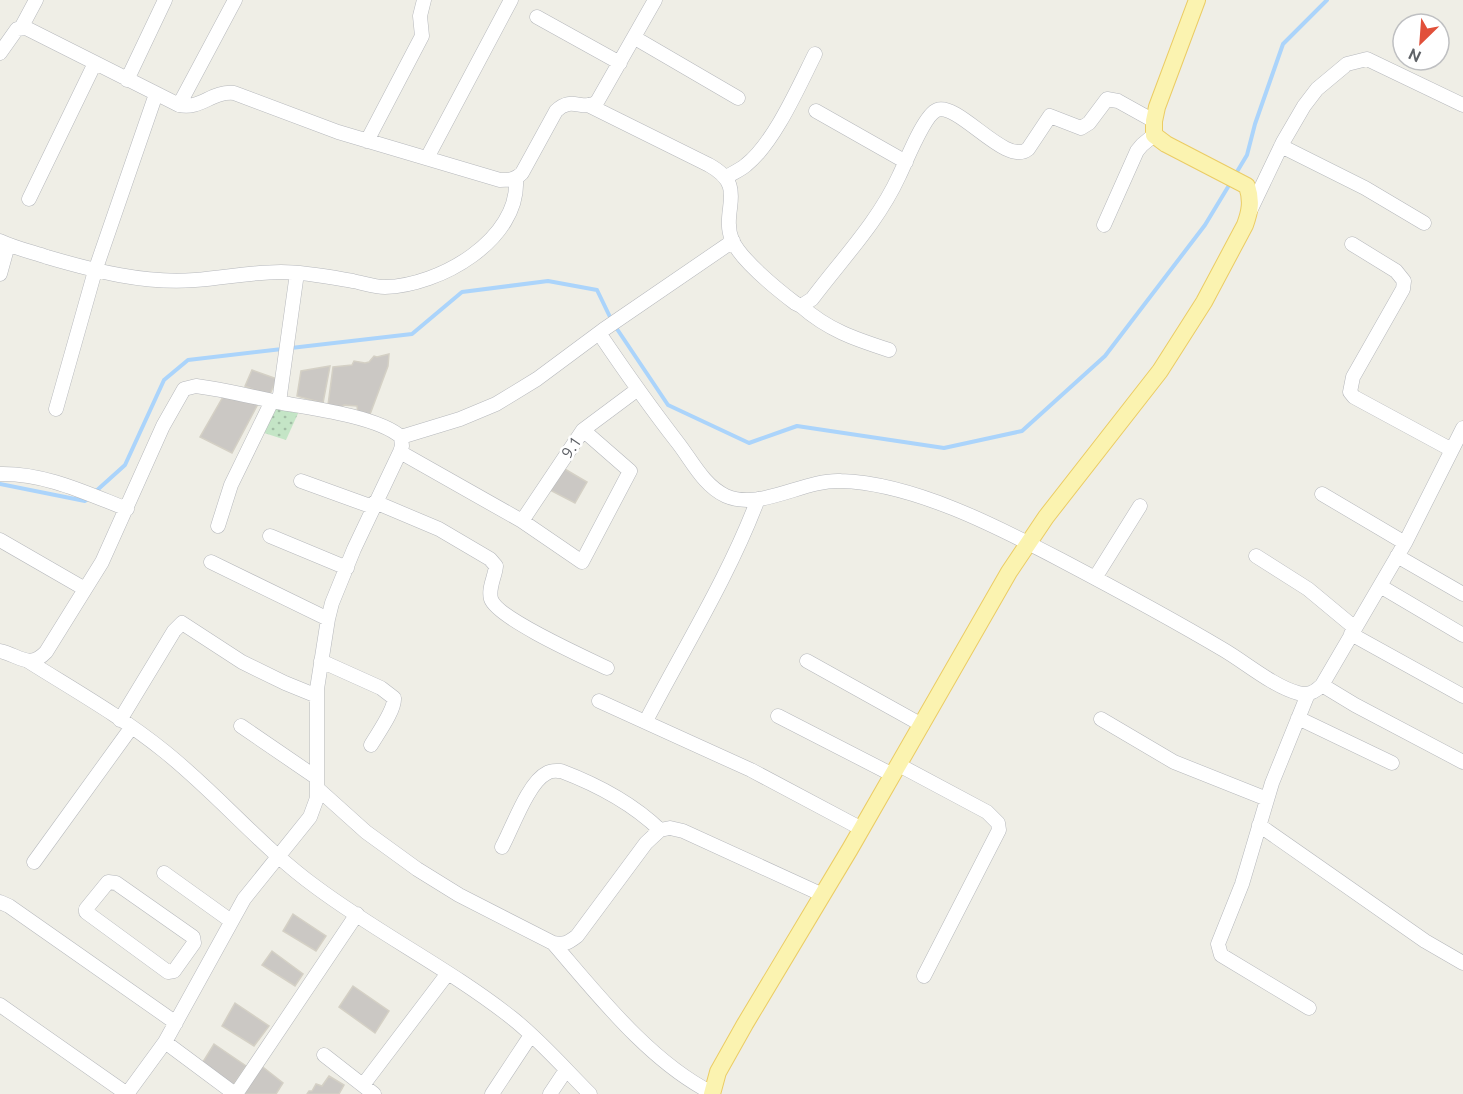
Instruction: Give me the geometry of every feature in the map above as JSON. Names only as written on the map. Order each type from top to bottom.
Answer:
[{"type":"main road","points":[[712,1094],[718,1072],[745,1024],[824,895],[1028,543],[1074,480],[1160,371],[1209,294],[1238,240],[1249,213],[1251,198],[1247,186],[1166,144],[1154,128],[1162,91],[1197,0]]},
{"type":"street","points":[[0,53],[12,34],[21,28],[36,0]]},
{"type":"street","points":[[127,80],[165,0]]},
{"type":"street","points":[[179,105],[234,0]]},
{"type":"street","points":[[368,141],[422,36],[420,16],[424,0]]},
{"type":"street","points":[[427,158],[511,0]]},
{"type":"street","points":[[0,274],[4,242],[95,271],[156,279],[194,280],[247,274],[297,273],[382,287],[401,285],[434,275],[459,264],[497,234],[514,203],[517,189],[516,179],[527,166],[556,111],[567,103],[593,105],[601,98],[655,0]]},
{"type":"street","points":[[537,17],[620,63]]},
{"type":"street","points":[[21,28],[30,30],[179,105],[192,106],[216,94],[234,93],[306,121],[368,141],[500,180],[516,179]]},
{"type":"street","points":[[635,38],[738,98]]},
{"type":"street","points":[[726,177],[747,164],[758,153],[787,108],[815,54]]},
{"type":"street","points":[[1249,213],[1294,121],[1317,89],[1347,64],[1367,59],[1463,105]]},
{"type":"street","points":[[29,200],[95,63]]},
{"type":"street","points":[[56,409],[95,271],[156,94]]},
{"type":"street","points":[[801,306],[812,299],[861,238],[883,207],[928,118],[932,113],[941,109],[952,112],[1000,145],[1019,154],[1029,149],[1050,116],[1081,128],[1089,123],[1107,99],[1118,101],[1154,128],[1137,152],[1104,225]]},
{"type":"street","points":[[588,105],[709,165],[726,177],[731,191],[730,230],[733,241],[741,253],[767,280],[818,321],[837,332],[889,351]]},
{"type":"street","points":[[816,111],[906,162]]},
{"type":"street","points":[[1281,146],[1365,188],[1424,224]]},
{"type":"street","points":[[28,661],[40,658],[46,652],[102,562],[163,426],[184,389],[196,386],[364,420],[401,437],[460,419],[496,404],[537,379],[601,331],[733,241]]},
{"type":"street","points":[[1352,244],[1396,271],[1404,281],[1400,294],[1353,378],[1350,392],[1354,397],[1452,450]]},
{"type":"street","points":[[218,526],[231,485],[275,401],[283,379],[297,273]]},
{"type":"street","points":[[601,331],[638,389],[699,472],[716,490],[742,500],[758,499],[824,481],[840,480],[890,488],[943,505],[1028,543],[1095,578],[1175,621],[1286,688],[1300,694],[1308,694],[1322,685],[1397,556],[1463,428]]},
{"type":"street","name":"9.1","points":[[522,521],[583,430],[638,389]]},
{"type":"street","points":[[399,452],[522,521],[582,562],[630,471],[583,430]]},
{"type":"street","points":[[0,1005],[127,1094],[165,1042],[244,899],[310,817],[317,798],[317,696],[328,619],[332,603],[402,446],[401,437]]},
{"type":"street","points":[[0,474],[30,476],[80,491],[127,509]]},
{"type":"street","points":[[301,481],[439,529],[490,559],[496,566],[492,602],[500,610],[608,668]]},
{"type":"street","points":[[1322,494],[1404,543]]},
{"type":"street","points":[[646,721],[712,597],[749,523],[758,499]]},
{"type":"street","points":[[1095,578],[1140,506]]},
{"type":"street","points":[[270,536],[347,568]]},
{"type":"street","points":[[0,540],[84,589]]},
{"type":"street","points":[[1256,556],[1308,588],[1353,631],[1463,696]]},
{"type":"street","points":[[1397,556],[1463,594]]},
{"type":"street","points":[[211,562],[328,619]]},
{"type":"street","points":[[1380,586],[1463,635]]},
{"type":"street","points":[[34,862],[126,724],[174,631],[182,623],[242,662],[317,696]]},
{"type":"street","points":[[0,651],[28,661],[164,751],[198,780],[277,857],[318,888],[506,1013],[590,1094]]},
{"type":"street","points":[[321,661],[381,688],[394,698],[391,710],[371,745]]},
{"type":"street","points":[[807,661],[922,724]]},
{"type":"street","points":[[1322,685],[1463,762]]},
{"type":"street","points":[[1308,694],[1267,799],[1242,884],[1218,944],[1218,950],[1221,955],[1309,1008]]},
{"type":"street","points":[[598,701],[751,770],[862,829]]},
{"type":"street","points":[[778,716],[987,812],[998,823],[999,830],[924,976]]},
{"type":"street","points":[[1298,718],[1392,763]]},
{"type":"street","points":[[1101,719],[1174,762],[1267,799]]},
{"type":"street","points":[[241,726],[317,783],[366,832],[417,869],[459,895],[553,943],[569,942],[577,936],[646,843],[660,830],[670,828],[683,831],[824,895]]},
{"type":"street","points":[[502,848],[532,788],[546,773],[552,771],[561,771],[609,792],[633,807],[660,830]]},
{"type":"street","points":[[1259,825],[1425,941],[1463,963]]},
{"type":"street","points":[[164,873],[231,921]]},
{"type":"street","points":[[108,882],[116,883],[193,937],[194,942],[184,955],[174,971],[168,972],[89,916],[86,909],[108,882]]},
{"type":"street","points":[[0,902],[9,906],[176,1023]]},
{"type":"street","points":[[165,1042],[235,1094],[357,914]]},
{"type":"street","points":[[553,943],[630,1029],[681,1074],[712,1094]]},
{"type":"street","points":[[184,955],[205,968]]},
{"type":"street","points":[[324,1054],[369,1090],[448,973]]},
{"type":"street","points":[[492,1094],[531,1035]]},
{"type":"street","points":[[550,1094],[567,1070]]},
{"type":"green space","points":[[268,408],[300,409],[286,440],[258,431]]},
{"type":"building","points":[[389,354],[388,366],[369,417],[358,413],[357,406],[344,405],[340,408],[328,405],[333,367],[352,365],[354,361],[365,363],[374,356]]},
{"type":"building","points":[[330,366],[323,403],[297,396],[301,371]]},
{"type":"building","points":[[252,370],[277,379],[269,396],[245,386]]},
{"type":"building","points":[[224,395],[259,402],[232,453],[200,437]]},
{"type":"building","points":[[563,468],[587,482],[575,503],[548,489]]},
{"type":"building","points":[[293,914],[326,936],[316,951],[283,931]]},
{"type":"building","points":[[272,951],[303,974],[295,986],[262,965]]},
{"type":"building","points":[[353,986],[389,1011],[375,1033],[339,1007]]},
{"type":"building","points":[[235,1003],[269,1026],[254,1046],[222,1026]]},
{"type":"building","points":[[214,1044],[246,1066],[232,1087],[201,1065]]},
{"type":"building","points":[[259,1064],[283,1083],[276,1094],[243,1094]]},
{"type":"building","points":[[329,1076],[344,1085],[339,1094],[307,1094],[316,1084],[322,1086]]},
{"type":"waterway","points":[[1235,175],[1247,155],[1255,124],[1283,44],[1327,0]]},
{"type":"waterway","points":[[615,326],[668,405],[749,443],[797,426],[944,448],[1022,431],[1105,356],[1205,225],[1231,182]]},
{"type":"waterway","points":[[95,492],[125,465],[164,380],[188,360],[412,334],[462,292],[548,281],[597,290],[611,319]]},
{"type":"waterway","points":[[0,484],[85,501],[90,497]]}]
